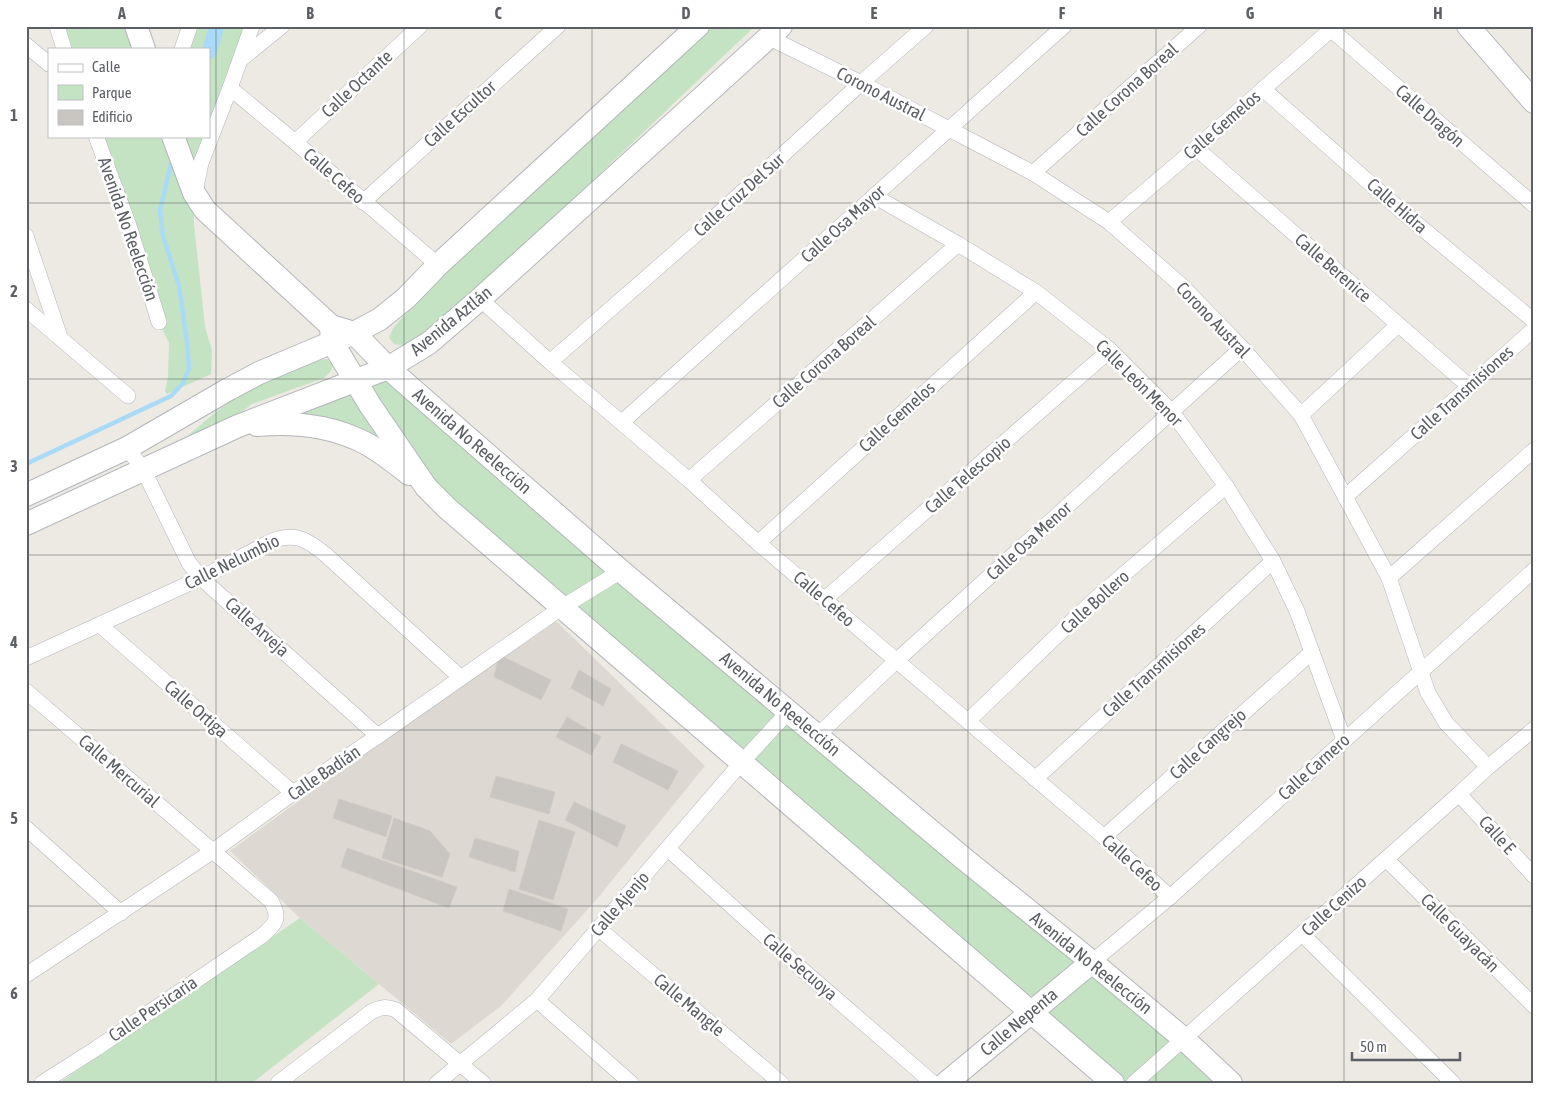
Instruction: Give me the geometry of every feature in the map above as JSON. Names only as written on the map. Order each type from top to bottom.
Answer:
[{"type":"main road","points":[[136,26],[144,48]]},
{"type":"main road","points":[[26,495],[128,448],[229,389],[332,334],[354,333],[380,319],[406,298],[438,265],[698,26]]},
{"type":"main road","points":[[1474,29],[1534,102]]},
{"type":"main road","name":"Avenida Aztlán","points":[[26,524],[238,426],[388,368],[429,343],[774,32]]},
{"type":"main road","points":[[174,138],[194,193],[205,210],[332,334],[355,380],[426,487]]},
{"type":"main road","name":"Avenida No Reelección","points":[[354,333],[388,368],[621,571],[963,858],[1184,1039],[1231,1083]]},
{"type":"main road","points":[[238,426],[268,424],[302,425],[335,432],[359,440],[390,459],[426,487],[448,509],[561,608],[1113,1083]]},
{"type":"main road","name":"Calle Nepenta","points":[[946,1083],[1092,962]]},
{"type":"street","points":[[57,26],[64,48]]},
{"type":"street","points":[[182,48],[190,26]]},
{"type":"street","points":[[194,193],[201,163],[252,26]]},
{"type":"street","points":[[240,60],[282,26]]},
{"type":"street","name":"Calle Octante","points":[[295,142],[420,26]]},
{"type":"street","name":"Calle Escultor","points":[[363,202],[558,26]]},
{"type":"street","name":"Calle Cruz Del Sur","points":[[550,362],[702,229],[926,26]]},
{"type":"street","name":"Calle Osa Mayor","points":[[622,422],[1064,26]]},
{"type":"street","name":"Calle Corona Boreal","points":[[1033,173],[1199,26]]},
{"type":"street","name":"Calle Gemelos","points":[[1109,222],[1196,148],[1331,27]]},
{"type":"street","name":"Calle Dragón","points":[[1331,27],[1534,205]]},
{"type":"street","name":"Corono Austral","points":[[774,32],[861,83],[1033,173],[1109,222],[1182,286],[1242,348],[1301,415],[1388,578],[1428,693],[1446,723],[1488,767]]},
{"type":"street","points":[[26,45],[48,63]]},
{"type":"street","name":"Calle Cefeo","points":[[230,88],[438,265]]},
{"type":"street","name":"Calle Hidra","points":[[1263,89],[1405,214],[1534,321]]},
{"type":"street","name":"Avenida No Reelección","points":[[97,138],[128,223],[159,322]]},
{"type":"street","name":"Calle Berenice","points":[[1196,148],[1470,387]]},
{"type":"street","name":"Calle León Menor","points":[[874,196],[958,244],[1036,292],[1110,350],[1172,412],[1226,486],[1273,561],[1297,611],[1344,740]]},
{"type":"street","points":[[26,236],[60,337]]},
{"type":"street","name":"Calle Corona Boreal","points":[[689,480],[958,244]]},
{"type":"street","name":"Calle Gemelos","points":[[758,542],[1036,292]]},
{"type":"street","name":"Calle Cefeo","points":[[480,299],[550,362],[622,422],[896,661],[1104,837],[1170,897]]},
{"type":"street","points":[[26,309],[128,396]]},
{"type":"street","points":[[1301,415],[1398,325]]},
{"type":"street","name":"Calle Transmisiones","points":[[1344,497],[1534,329]]},
{"type":"street","name":"Calle Osa Menor","points":[[818,735],[896,661],[1242,348]]},
{"type":"street","name":"Calle Telescopio","points":[[825,599],[1110,350]]},
{"type":"street","name":"Calle Arveja","points":[[128,448],[143,469],[189,563],[201,578],[378,736]]},
{"type":"street","points":[[1388,578],[1534,450]]},
{"type":"street","name":"Calle Bollero","points":[[968,721],[1093,601],[1226,486]]},
{"type":"street","name":"Calle Nelumbio","points":[[26,658],[201,578],[284,536],[296,537],[310,542],[460,677]]},
{"type":"street","name":"Calle Transmisiones","points":[[1034,779],[1273,561]]},
{"type":"street","name":"Calle Carnero","points":[[1092,962],[1170,897],[1420,670],[1534,570]]},
{"type":"street","name":"Calle Badián","points":[[30,968],[121,912],[212,851],[460,677],[561,608],[621,571]]},
{"type":"street","name":"Calle Ortiga","points":[[100,624],[293,793]]},
{"type":"street","name":"Calle Cangrejo","points":[[1104,837],[1312,652]]},
{"type":"street","name":"Calle Mercurial","points":[[26,691],[271,901],[276,909],[277,918],[273,927],[263,935]]},
{"type":"street","name":"Calle Ajenjo","points":[[437,1083],[537,1000],[741,763],[789,711]]},
{"type":"street","name":"Calle Cenizo","points":[[1134,1083],[1488,767],[1534,729]]},
{"type":"street","name":"Calle E","points":[[1459,794],[1534,876]]},
{"type":"street","points":[[26,828],[121,912]]},
{"type":"street","name":"Calle Secuoya","points":[[668,849],[806,973],[933,1083]]},
{"type":"street","name":"Calle Guayacán","points":[[1386,859],[1534,1006]]},
{"type":"street","name":"Calle Mangle","points":[[598,928],[781,1083]]},
{"type":"street","points":[[1302,934],[1453,1083]]},
{"type":"street","name":"Calle Persicaria","points":[[42,1083],[97,1048],[263,935]]},
{"type":"street","points":[[537,1000],[631,1083]]},
{"type":"street","points":[[278,1083],[371,1012],[387,1007],[396,1010],[483,1083]]},
{"type":"shaded area","points":[[555,620],[705,766],[596,900],[501,1006],[451,1044],[300,918],[230,851],[499,655]]},
{"type":"green space","points":[[57,26],[135,26],[143,48],[64,48]]},
{"type":"green space","points":[[190,26],[252,26],[194,193],[194,224],[205,327],[212,350],[211,374],[167,394],[165,391],[168,377],[169,343],[159,322],[97,138],[210,138],[210,48],[182,48]]},
{"type":"green space","points":[[703,26],[755,26],[461,306],[405,346],[394,344],[389,338],[393,328],[454,260]]},
{"type":"green space","points":[[327,359],[333,366],[324,378],[252,404],[230,420],[185,438],[217,411],[253,386],[317,361]]},
{"type":"green space","points":[[388,368],[1231,1083],[1113,1083],[359,440],[268,424]]},
{"type":"green space","points":[[300,918],[379,984],[252,1083],[59,1083]]},
{"type":"building","points":[[499,655],[551,680],[541,700],[494,677]]},
{"type":"building","points":[[579,670],[611,689],[603,706],[571,688]]},
{"type":"building","points":[[567,717],[601,737],[591,755],[556,737]]},
{"type":"building","points":[[621,744],[678,771],[668,790],[613,762]]},
{"type":"building","points":[[496,776],[555,792],[549,814],[490,797]]},
{"type":"building","points":[[339,799],[392,816],[386,837],[333,818]]},
{"type":"building","points":[[574,802],[626,826],[617,847],[565,820]]},
{"type":"building","points":[[394,818],[430,831],[450,854],[442,877],[382,858]]},
{"type":"building","points":[[539,820],[575,832],[553,900],[519,889]]},
{"type":"building","points":[[475,838],[519,851],[515,872],[469,857]]},
{"type":"building","points":[[347,848],[457,887],[449,908],[341,867]]},
{"type":"building","points":[[509,889],[568,909],[561,931],[503,911]]},
{"type":"waterway","points":[[210,49],[217,26]]},
{"type":"waterway","points":[[26,464],[171,396],[183,383],[189,368],[187,342],[179,286],[163,236],[160,210],[172,160]]}]
